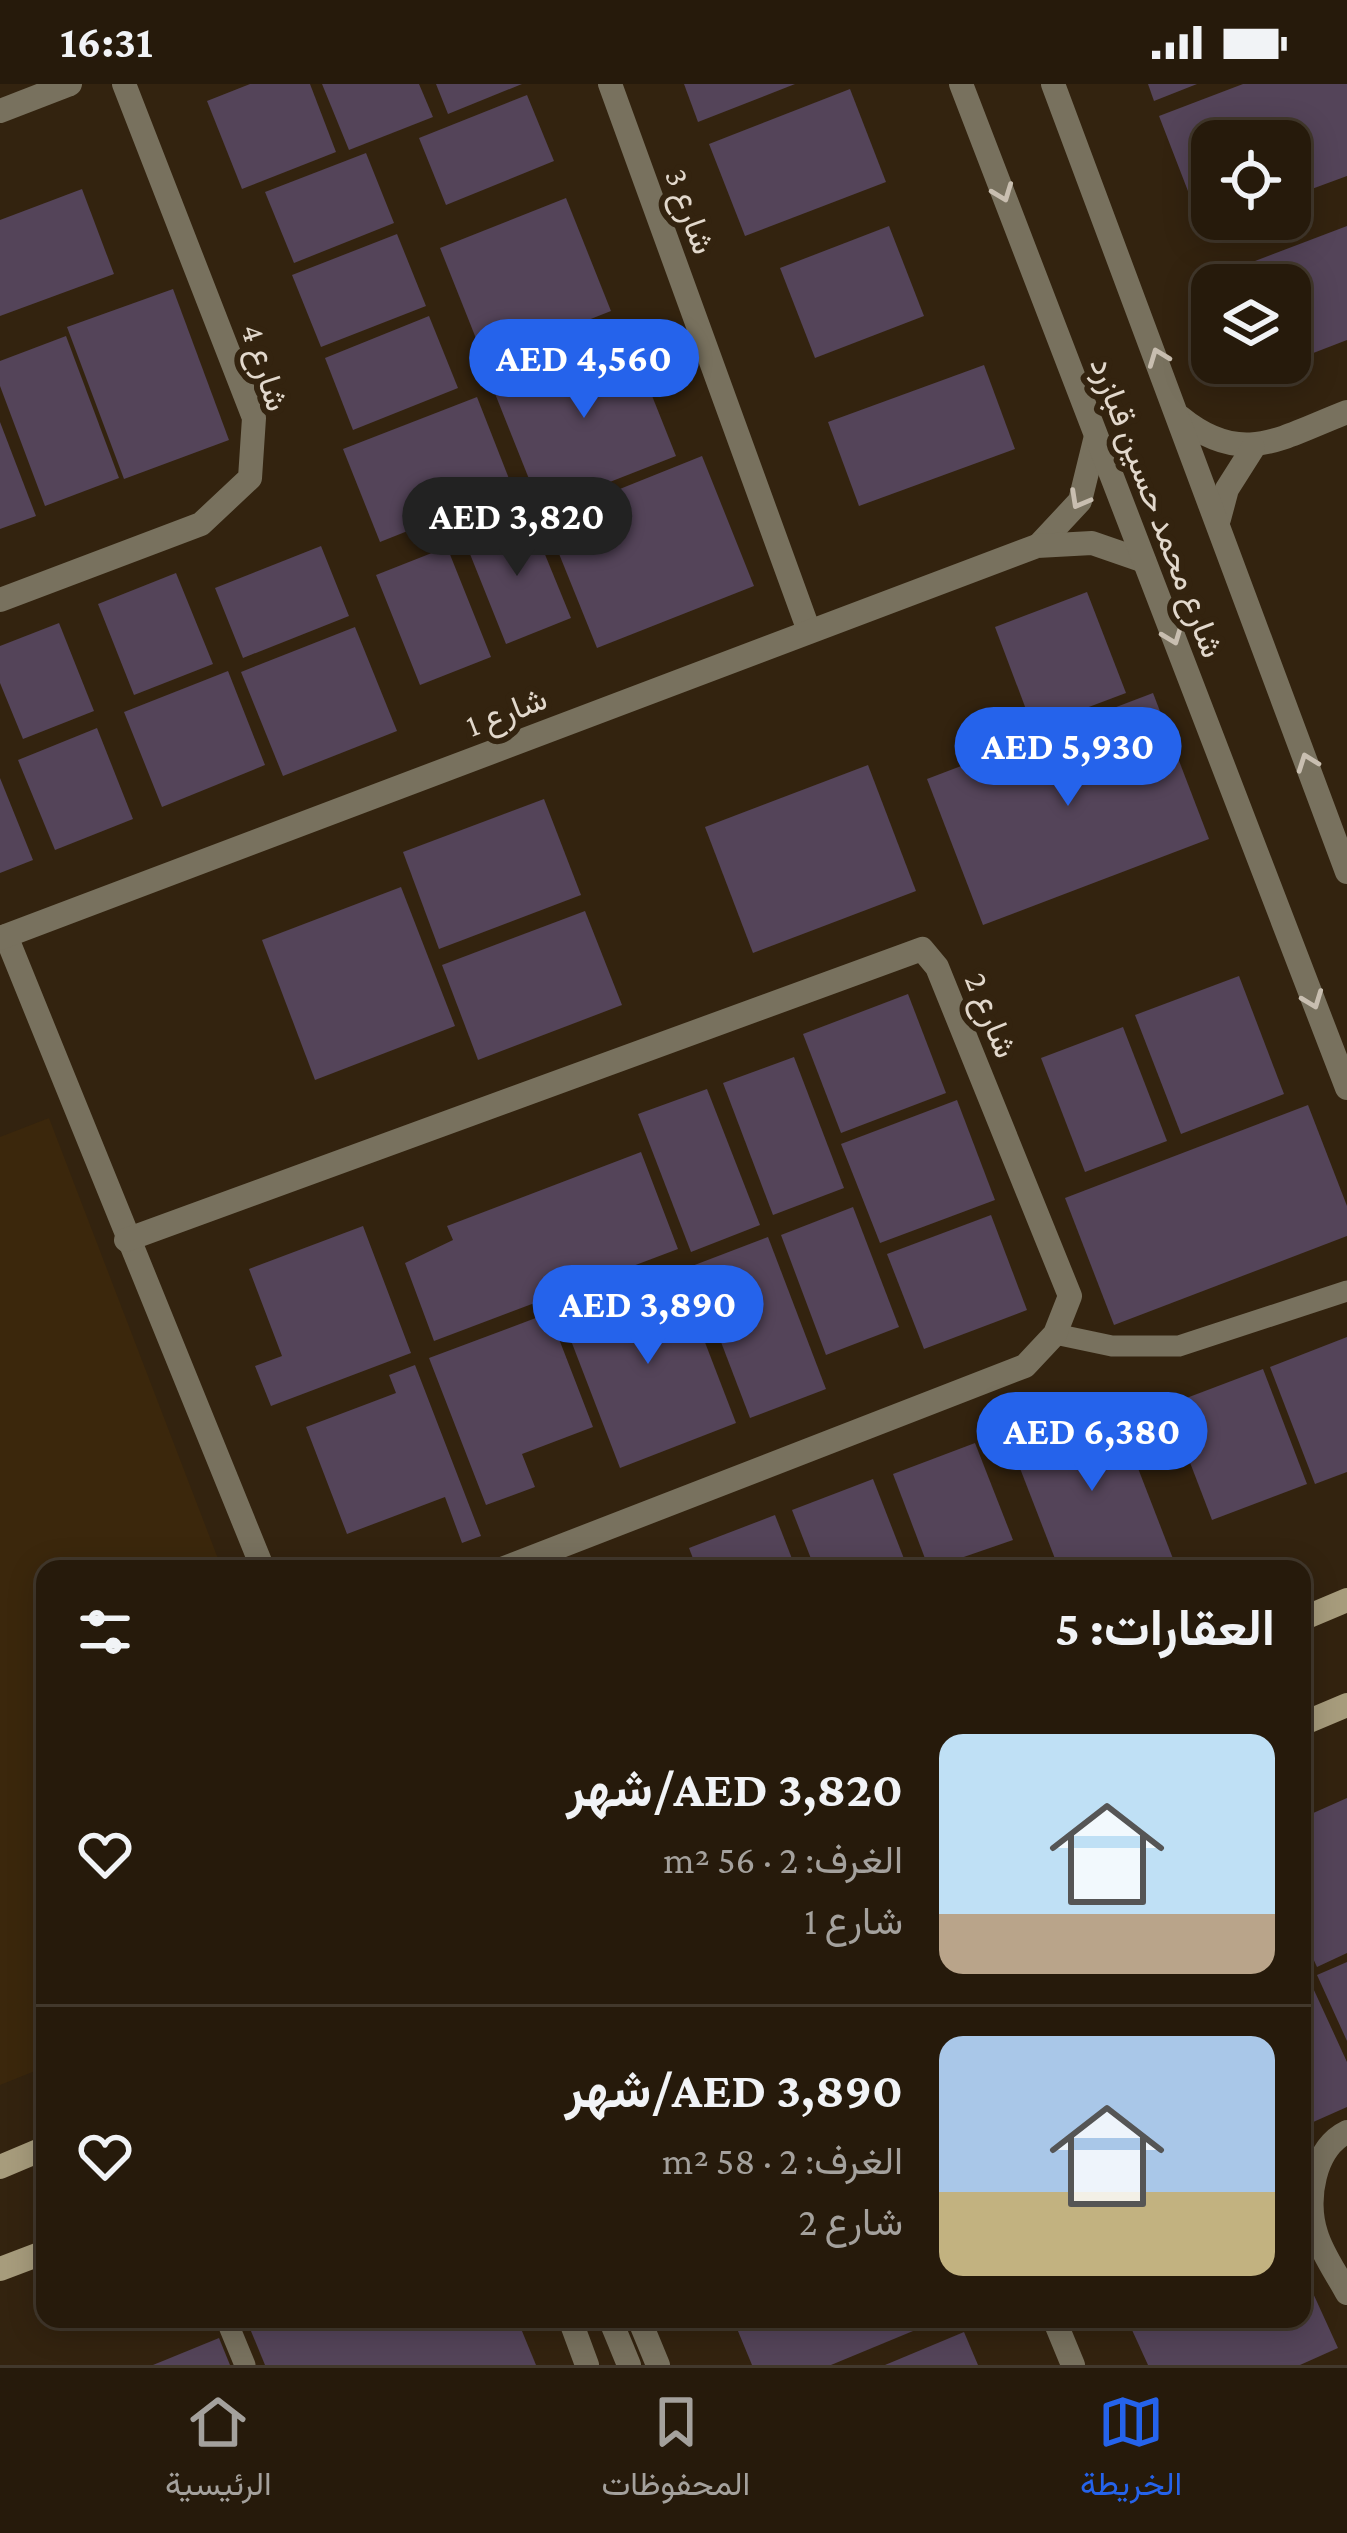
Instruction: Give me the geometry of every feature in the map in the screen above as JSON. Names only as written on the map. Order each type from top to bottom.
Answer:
[{"type":"main road","points":[[1311,1615],[1347,1600]]},
{"type":"main road","points":[[1311,1720],[1347,1705]]},
{"type":"main road","points":[[0,2167],[36,2152]]},
{"type":"main road","points":[[0,2269],[36,2255]]},
{"type":"street","points":[[0,111],[70,84]]},
{"type":"street","name":"شارع 4","points":[[0,600],[201,524],[250,478],[254,418],[124,84]]},
{"type":"street","name":"شارع 3","points":[[610,84],[809,631]]},
{"type":"street","name":"شارع محمد حسين قبازرد","points":[[961,84],[1347,1088]]},
{"type":"street","name":"شارع محمد حسين قبازرد","points":[[1053,84],[1347,872]]},
{"type":"street","points":[[1180,417],[1221,442],[1253,448],[1347,412]]},
{"type":"street","name":"شارع 1","points":[[1037,546],[1080,501],[1095,440]]},
{"type":"street","points":[[1219,520],[1227,489],[1253,448]]},
{"type":"street","name":"شارع 1","points":[[3,937],[1037,546],[1092,543],[1144,561]]},
{"type":"street","points":[[3,937],[259,1560]]},
{"type":"street","name":"شارع 2","points":[[126,1240],[922,949],[937,967],[1070,1296],[1055,1334]]},
{"type":"street","points":[[525,1560],[1025,1366],[1055,1334]]},
{"type":"street","points":[[1347,2132],[1330,2140],[1313,2180],[1315,2232],[1347,2293]]},
{"type":"street","points":[[573,2328],[586,2365]]},
{"type":"street","points":[[614,2328],[629,2365]]},
{"type":"street","points":[[643,2328],[658,2365]]},
{"type":"street","points":[[1058,2328],[1073,2365]]},
{"type":"lane","points":[[1055,1334],[1112,1346],[1179,1346],[1347,1291]]},
{"type":"lane","points":[[230,2328],[245,2365]]},
{"type":"shaded area","points":[[49,1118],[219,1560],[36,1560],[36,2071],[0,2085],[0,1137]]},
{"type":"building","points":[[250,84],[310,84],[336,152],[242,189],[207,101]]},
{"type":"building","points":[[322,84],[419,84],[433,117],[349,150]]},
{"type":"building","points":[[436,84],[522,84],[448,114]]},
{"type":"building","points":[[684,84],[795,84],[698,122]]},
{"type":"building","points":[[1148,84],[1197,84],[1154,101]]},
{"type":"building","points":[[1243,84],[1347,84],[1347,176],[1311,189],[1311,120],[1191,120],[1191,199],[1159,116]]},
{"type":"building","points":[[850,89],[886,182],[745,236],[709,144]]},
{"type":"building","points":[[527,95],[554,161],[446,205],[419,138]]},
{"type":"building","points":[[366,153],[394,223],[294,263],[265,192]]},
{"type":"building","points":[[82,189],[114,274],[0,316],[0,220]]},
{"type":"building","points":[[566,198],[611,311],[485,361],[440,248]]},
{"type":"building","points":[[889,226],[924,316],[815,358],[780,268]]},
{"type":"building","points":[[1347,226],[1347,340],[1311,354],[1311,264],[1247,264]]},
{"type":"building","points":[[397,234],[426,306],[321,347],[292,275]]},
{"type":"building","points":[[173,289],[229,440],[124,479],[67,327]]},
{"type":"building","points":[[429,316],[458,388],[353,430],[325,358]]},
{"type":"building","points":[[627,333],[676,456],[541,509],[492,386]]},
{"type":"building","points":[[66,336],[119,478],[45,506],[0,386],[0,361]]},
{"type":"building","points":[[984,365],[1015,449],[859,506],[828,422]]},
{"type":"building","points":[[477,397],[513,489],[380,542],[343,449]]},
{"type":"building","points":[[0,422],[36,516],[0,529]]},
{"type":"building","points":[[702,456],[754,586],[597,648],[545,519]]},
{"type":"building","points":[[528,513],[571,618],[506,644],[464,539]]},
{"type":"building","points":[[321,546],[349,616],[243,658],[215,588]]},
{"type":"building","points":[[447,547],[491,657],[420,685],[376,575]]},
{"type":"building","points":[[176,573],[213,664],[134,695],[98,604]]},
{"type":"building","points":[[1087,592],[1126,693],[1033,728],[995,627]]},
{"type":"building","points":[[59,623],[94,711],[23,739],[0,683],[0,646]]},
{"type":"building","points":[[355,627],[397,731],[283,776],[241,672]]},
{"type":"building","points":[[228,671],[265,765],[162,807],[124,712]]},
{"type":"building","points":[[1153,693],[1209,839],[983,925],[927,779]]},
{"type":"building","points":[[97,728],[133,819],[55,850],[18,760]]},
{"type":"building","points":[[868,765],[916,891],[753,953],[705,827]]},
{"type":"building","points":[[0,778],[33,860],[0,873]]},
{"type":"building","points":[[544,799],[581,895],[439,949],[403,852]]},
{"type":"building","points":[[401,887],[455,1026],[315,1080],[262,940]]},
{"type":"building","points":[[585,911],[622,1005],[478,1060],[442,965]]},
{"type":"building","points":[[1239,976],[1284,1094],[1181,1134],[1135,1015]]},
{"type":"building","points":[[908,994],[946,1093],[841,1133],[803,1034]]},
{"type":"building","points":[[1123,1027],[1167,1141],[1085,1172],[1041,1058]]},
{"type":"building","points":[[794,1057],[844,1188],[773,1215],[723,1083]]},
{"type":"building","points":[[707,1089],[760,1225],[691,1252],[638,1114]]},
{"type":"building","points":[[957,1100],[995,1200],[880,1243],[841,1144]]},
{"type":"building","points":[[1308,1105],[1347,1206],[1347,1236],[1114,1325],[1065,1198]]},
{"type":"building","points":[[641,1152],[678,1249],[434,1341],[405,1263],[453,1240],[447,1226]]},
{"type":"building","points":[[853,1207],[899,1327],[826,1355],[781,1235]]},
{"type":"building","points":[[991,1215],[1027,1310],[924,1349],[887,1254]]},
{"type":"building","points":[[363,1226],[411,1353],[271,1406],[255,1366],[282,1356],[249,1269]]},
{"type":"building","points":[[768,1237],[826,1389],[750,1418],[692,1266]]},
{"type":"building","points":[[676,1267],[736,1423],[620,1468],[560,1312]]},
{"type":"building","points":[[549,1313],[593,1427],[522,1454],[535,1487],[486,1505],[429,1358]]},
{"type":"building","points":[[1347,1337],[1347,1472],[1315,1484],[1270,1367]]},
{"type":"building","points":[[415,1365],[481,1536],[462,1543],[445,1497],[347,1534],[306,1427],[396,1393],[389,1375]]},
{"type":"building","points":[[1263,1369],[1307,1484],[1212,1520],[1168,1405]]},
{"type":"building","points":[[1112,1401],[1174,1560],[1056,1560],[1009,1440]]},
{"type":"building","points":[[975,1443],[1013,1540],[955,1560],[926,1560],[893,1474]]},
{"type":"building","points":[[873,1479],[904,1560],[811,1560],[792,1510]]},
{"type":"building","points":[[775,1515],[792,1560],[694,1560],[689,1548]]},
{"type":"building","points":[[1347,1798],[1347,1953],[1317,1967],[1311,1954],[1311,1814]]},
{"type":"building","points":[[1347,1962],[1347,2041],[1317,1975]]},
{"type":"building","points":[[1311,1984],[1347,2062],[1347,2107],[1311,2123]]},
{"type":"building","points":[[1311,2289],[1338,2348],[1300,2365],[1148,2365],[1131,2328],[1311,2328]]},
{"type":"building","points":[[250,2328],[521,2328],[536,2365],[265,2365]]},
{"type":"building","points":[[737,2328],[920,2328],[831,2365],[752,2365]]},
{"type":"building","points":[[964,2332],[978,2365],[885,2365]]},
{"type":"building","points":[[219,2338],[230,2365],[153,2365]]}]
